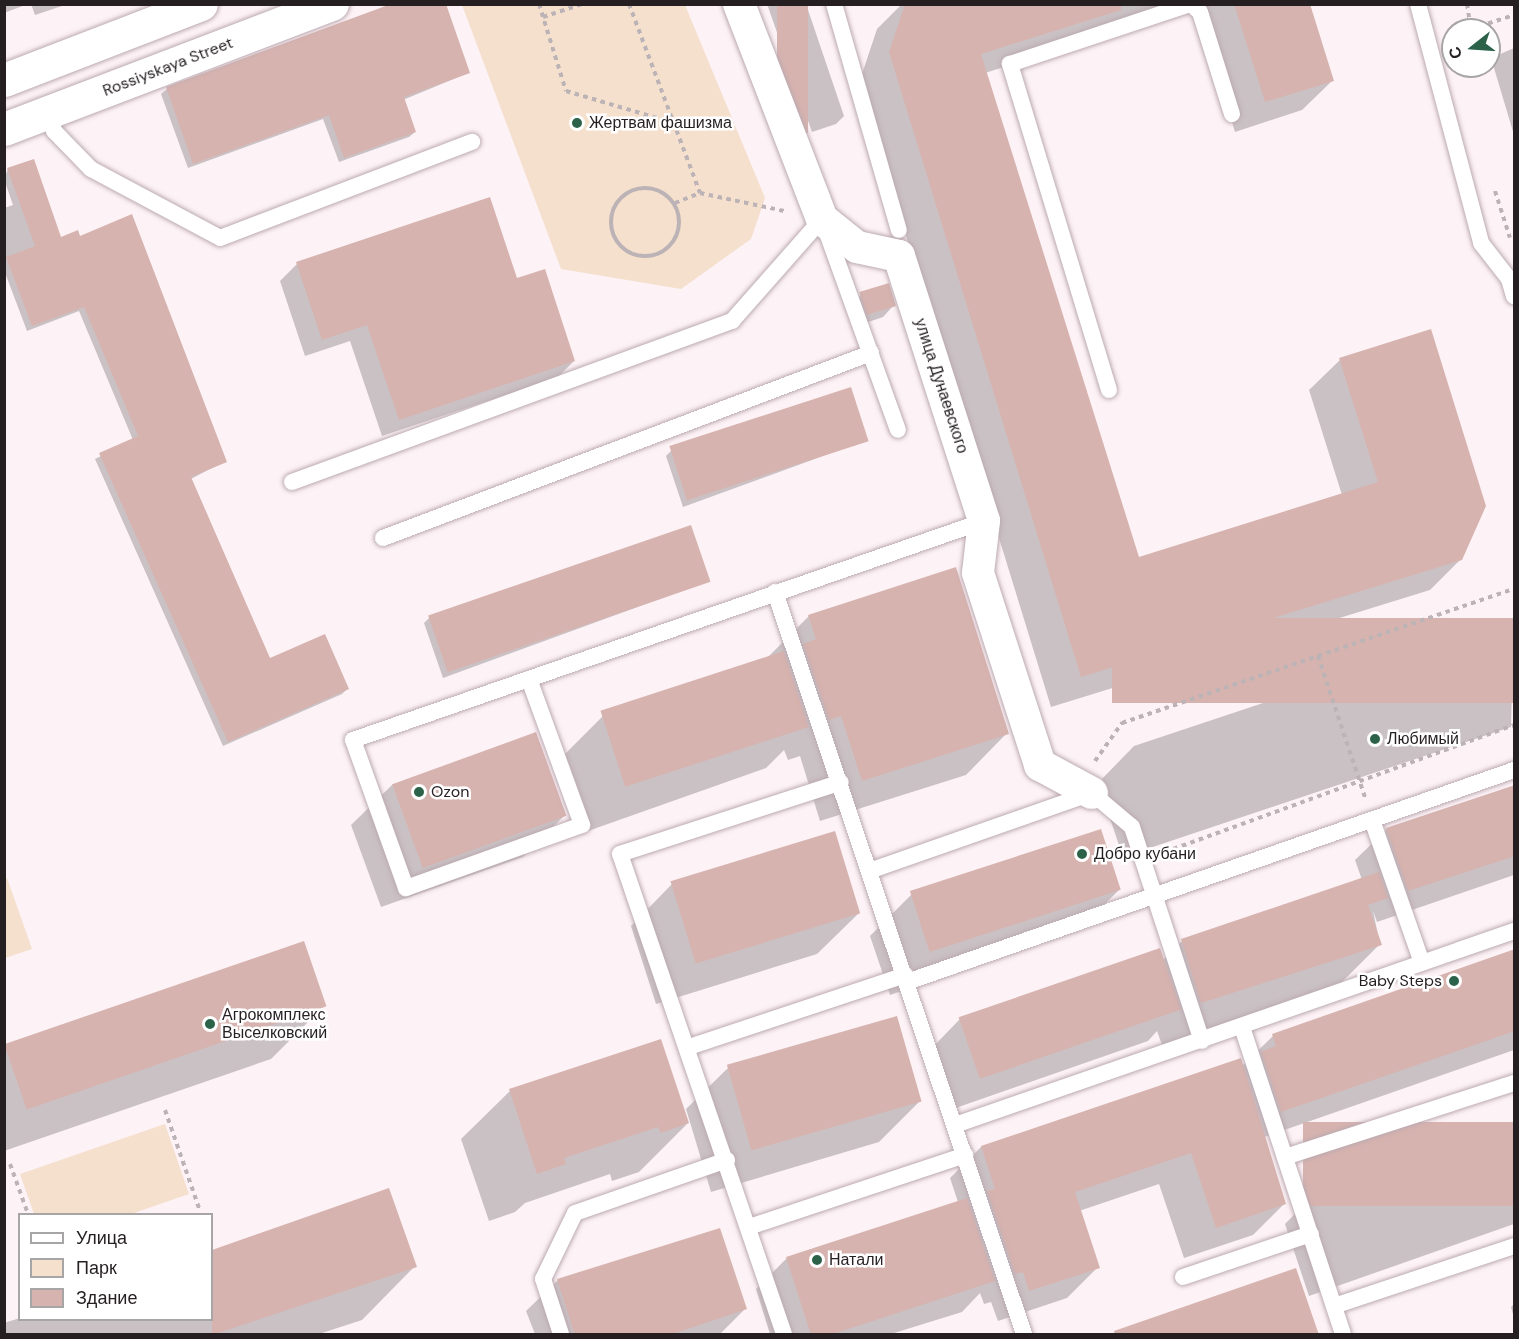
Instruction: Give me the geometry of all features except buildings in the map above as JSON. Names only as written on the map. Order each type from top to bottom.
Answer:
[{"type":"main road","points":[[4,80],[201,4]]},
{"type":"main road","name":"Rossiyskaya Street","points":[[4,129],[332,4]]},
{"type":"street","points":[[739,4],[822,219]]},
{"type":"street","name":"улица Дунаевского","points":[[822,219],[857,247],[899,256],[984,521],[978,573],[1040,765],[1081,787]]},
{"type":"lane","points":[[834,4],[899,230]]},
{"type":"lane","points":[[1108,390],[1010,64],[1190,4],[1200,12],[1232,114]]},
{"type":"lane","points":[[1418,4],[1480,243],[1509,279],[1515,296]]},
{"type":"lane","points":[[48,112],[54,130],[91,169],[220,238],[472,142]]},
{"type":"lane","points":[[292,482],[732,321],[822,219],[898,430]]},
{"type":"lane","points":[[383,538],[871,353]]},
{"type":"lane","points":[[529,679],[582,825],[406,888],[353,740],[984,521]]},
{"type":"lane","points":[[775,592],[872,870],[1024,1335]]},
{"type":"lane","points":[[689,1047],[1155,897],[1515,770]]},
{"type":"lane","points":[[784,1335],[728,1160],[620,854],[841,782]]},
{"type":"lane","points":[[872,870],[1081,787],[1132,827],[1202,1041]]},
{"type":"lane","points":[[1372,820],[1422,963]]},
{"type":"lane","points":[[955,1125],[1515,931]]},
{"type":"lane","points":[[1242,1027],[1343,1335]]},
{"type":"lane","points":[[1285,1157],[1515,1083]]},
{"type":"lane","points":[[749,1227],[965,1155]]},
{"type":"lane","points":[[561,1335],[543,1279],[575,1213],[728,1160]]},
{"type":"lane","points":[[1183,1276],[1311,1234]]},
{"type":"lane","points":[[1334,1306],[1515,1246]]},
{"type":"path","points":[[539,4],[566,91],[675,123]]},
{"type":"path","points":[[543,17],[582,4]]},
{"type":"path","points":[[629,4],[700,193]]},
{"type":"path","points":[[640,187],[660,190],[675,203],[680,222],[675,241],[660,254],[640,257],[622,248],[612,232],[612,212],[622,195],[640,187]]},
{"type":"path","points":[[675,203],[700,193],[822,219]]},
{"type":"path","points":[[1081,787],[1122,723],[1515,589]]},
{"type":"path","points":[[1318,656],[1372,820]]},
{"type":"path","points":[[1143,860],[1515,725]]},
{"type":"path","points":[[165,1110],[199,1208]]},
{"type":"path","points":[[10,1164],[27,1213]]},
{"type":"green space","points":[[462,5],[685,5],[765,198],[751,239],[681,289],[561,269]]},
{"type":"green space","points":[[7,878],[32,949],[5,958],[4,879]]},
{"type":"green space","points":[[165,1124],[189,1194],[134,1213],[34,1213],[20,1174]]},
{"type":"place","name":"Жертвам фашизма","points":[[577,123]]},
{"type":"place","name":"Любимый","points":[[1375,739]]},
{"type":"place","name":"Ozon","points":[[419,792]]},
{"type":"place","name":"Добро кубани","points":[[1082,854]]},
{"type":"place","name":"Baby Steps","points":[[1454,981]]},
{"type":"place","name":"Агрокомплекс Выселковский","points":[[210,1024]]},
{"type":"place","name":"Натали","points":[[817,1260]]}]
